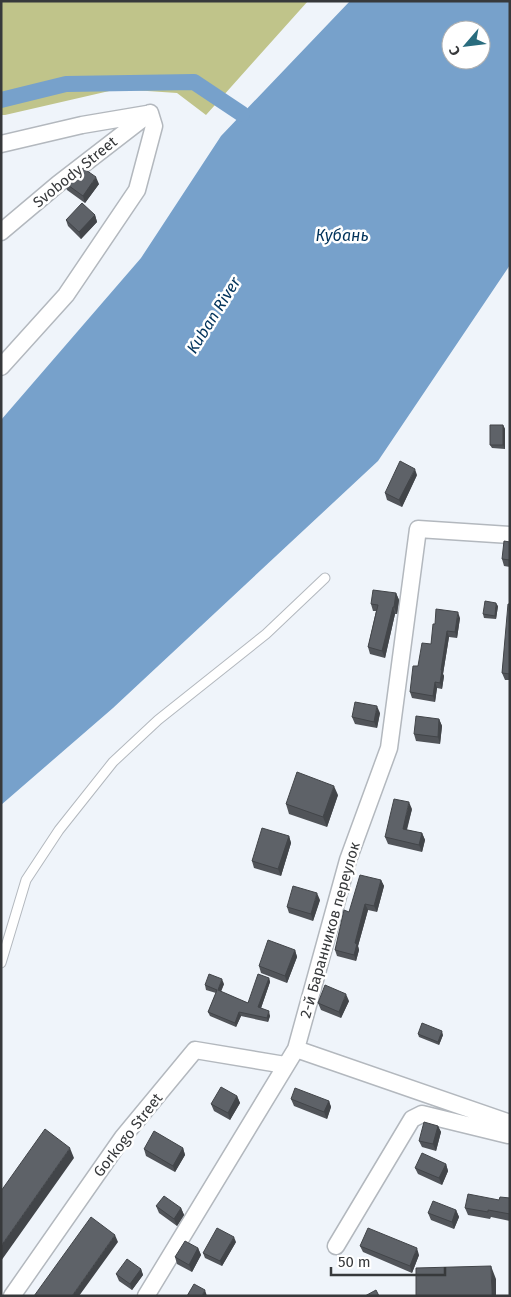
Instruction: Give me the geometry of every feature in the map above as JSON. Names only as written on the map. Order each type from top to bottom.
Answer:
[{"type":"street","points":[[1,144],[82,125],[150,113],[154,126],[137,190],[66,296],[1,367]]},
{"type":"street","name":"Svobody Street","points":[[1,232],[58,184],[150,113]]},
{"type":"street","name":"2-й Баранников переулок","points":[[146,1296],[296,1049],[348,860],[389,748],[418,529],[510,535]]},
{"type":"street","points":[[296,1049],[510,1123]]},
{"type":"street","name":"Gorkogo Street","points":[[12,1296],[123,1137],[195,1050],[285,1065]]},
{"type":"street","points":[[336,1246],[412,1119],[422,1114],[508,1135],[510,1133]]},
{"type":"lane","points":[[1,964],[26,880],[59,830],[113,762],[158,720],[266,634],[325,578]]},
{"type":"green space","points":[[1,1],[308,1],[206,115],[177,93],[118,89],[1,115]]},
{"type":"water","name":"Кубань","points":[[350,1],[510,1],[510,265],[378,461],[113,708],[1,805],[1,420],[141,258],[221,136]]},
{"type":"building","points":[[83,168],[96,177],[83,196],[65,183]]},
{"type":"building","points":[[82,203],[95,215],[79,232],[66,220]]},
{"type":"building","points":[[490,425],[503,425],[503,445],[490,445]]},
{"type":"building","points":[[400,461],[415,469],[399,500],[385,493]]},
{"type":"building","points":[[504,541],[510,542],[510,560],[502,559]]},
{"type":"building","points":[[373,590],[396,593],[382,651],[368,647],[378,605],[371,604]]},
{"type":"building","points":[[485,601],[496,603],[495,616],[483,614]]},
{"type":"building","points":[[508,604],[510,604],[510,674],[502,673]]},
{"type":"building","points":[[436,609],[458,612],[455,632],[447,631],[440,683],[435,682],[433,696],[410,692],[413,666],[418,666],[422,643],[431,644]]},
{"type":"building","points":[[355,702],[377,706],[374,722],[352,717]]},
{"type":"building","points":[[416,716],[439,719],[438,737],[414,734]]},
{"type":"building","points":[[297,772],[334,786],[323,817],[286,804]]},
{"type":"building","points":[[394,799],[409,802],[403,829],[422,833],[419,845],[385,837]]},
{"type":"building","points":[[262,828],[289,836],[278,869],[252,861]]},
{"type":"building","points":[[360,875],[381,880],[374,906],[365,904],[355,943],[357,944],[354,955],[335,950],[344,910],[349,912]]},
{"type":"building","points":[[293,886],[317,893],[311,914],[287,907]]},
{"type":"building","points":[[268,940],[295,950],[285,976],[259,966]]},
{"type":"building","points":[[209,974],[222,979],[218,990],[248,1003],[258,974],[269,978],[258,1007],[269,1011],[267,1018],[239,1012],[235,1023],[208,1012],[217,990],[205,985]]},
{"type":"building","points":[[325,985],[346,994],[339,1012],[318,1003]]},
{"type":"building","points":[[422,1023],[442,1031],[438,1042],[418,1034]]},
{"type":"building","points":[[221,1087],[237,1096],[228,1113],[211,1104]]},
{"type":"building","points":[[295,1088],[329,1101],[324,1112],[291,1099]]},
{"type":"building","points":[[424,1122],[438,1126],[433,1144],[419,1141]]},
{"type":"building","points":[[45,1129],[70,1148],[1,1246],[1,1191]]},
{"type":"building","points":[[154,1131],[183,1148],[173,1166],[144,1149]]},
{"type":"building","points":[[422,1153],[446,1164],[439,1178],[415,1168]]},
{"type":"building","points":[[468,1194],[499,1200],[500,1197],[510,1198],[510,1214],[465,1208]]},
{"type":"building","points":[[164,1196],[181,1208],[174,1219],[156,1206]]},
{"type":"building","points":[[433,1201],[456,1210],[452,1222],[428,1213]]},
{"type":"building","points":[[91,1217],[115,1235],[72,1296],[34,1296]]},
{"type":"building","points":[[217,1228],[234,1237],[220,1261],[203,1253]]},
{"type":"building","points":[[368,1228],[417,1248],[410,1266],[360,1246]]},
{"type":"building","points":[[185,1241],[198,1248],[189,1265],[175,1257]]},
{"type":"building","points":[[127,1259],[141,1269],[130,1284],[116,1274]]},
{"type":"building","points":[[491,1266],[492,1296],[416,1296],[416,1268]]},
{"type":"building","points":[[194,1284],[205,1290],[202,1296],[187,1296]]},
{"type":"building","points":[[376,1290],[379,1296],[365,1296]]},
{"type":"waterway","points":[[1,100],[66,84],[194,82],[242,114]]},
{"type":"water label","name":"Kuban River","points":[[213,315]]}]
